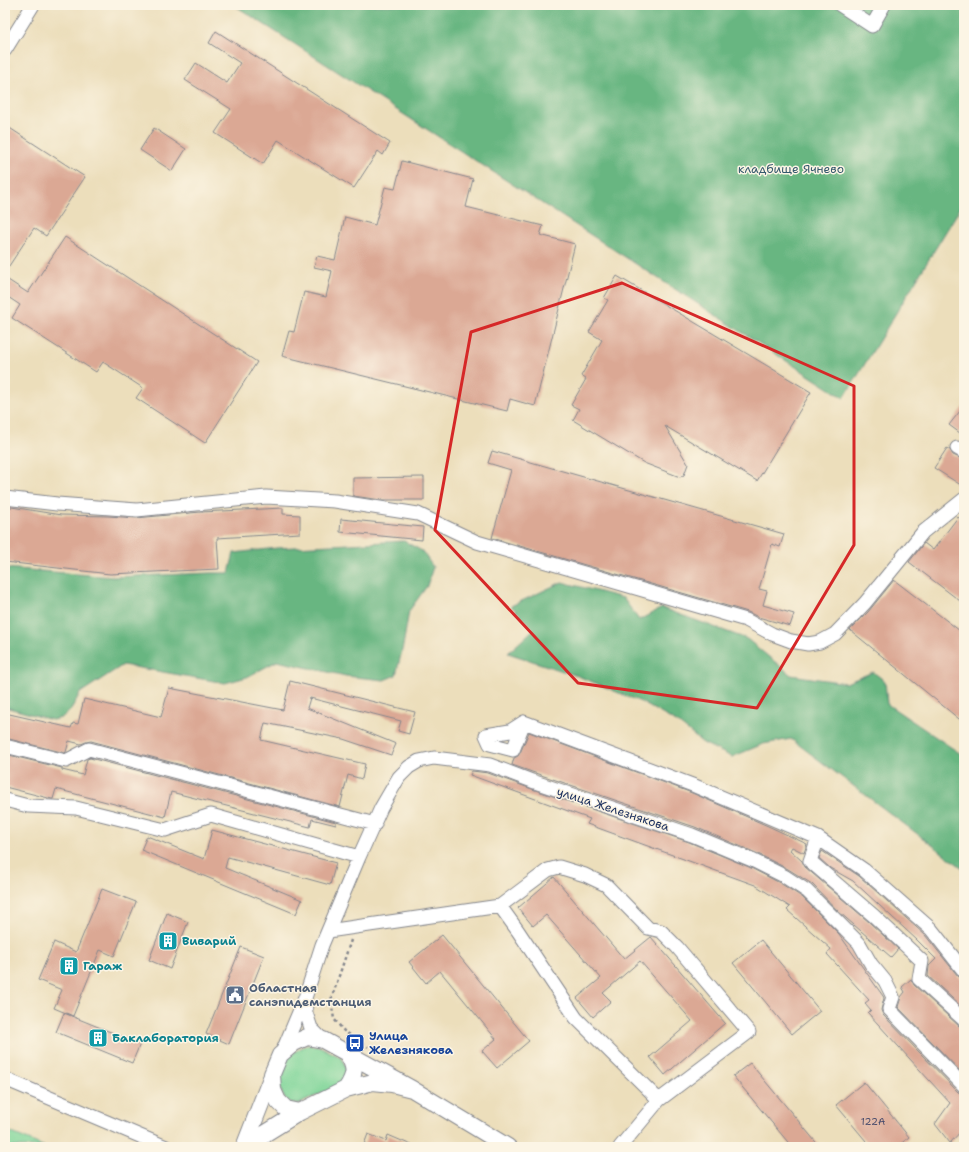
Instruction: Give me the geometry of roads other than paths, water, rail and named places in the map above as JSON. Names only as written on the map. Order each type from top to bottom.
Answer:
[{"type":"main road","points":[[244,1147],[280,1055],[294,1042],[307,1037],[323,1040],[346,1052],[412,1089],[508,1147]]},
{"type":"main road","points":[[346,1052],[352,1062],[354,1073],[352,1081],[346,1089]]},
{"type":"main road","points":[[272,1074],[273,1090],[278,1101],[286,1109],[300,1112]]},
{"type":"main road","points":[[250,1147],[266,1132],[300,1112],[346,1089],[373,1082],[392,1084],[412,1089]]},
{"type":"street","points":[[5,50],[33,5]]},
{"type":"street","points":[[840,5],[872,26],[884,5]]},
{"type":"street","points":[[5,498],[57,504],[137,510],[266,497],[335,501],[418,514],[477,542],[746,620],[772,634],[791,641],[808,644],[820,642],[835,634],[865,603],[923,532],[964,500]]},
{"type":"street","points":[[524,722],[696,786],[818,838],[864,870],[931,929],[964,971]]},
{"type":"street","points":[[5,746],[66,761],[89,749],[375,824]]},
{"type":"street","name":"улица Железнякова","points":[[280,1055],[305,998],[322,945],[359,857],[382,808],[399,777],[409,767],[419,761],[434,758],[490,765],[532,782],[692,835],[752,860],[784,876],[807,891],[859,943],[871,964],[885,981],[893,997],[889,1009],[964,1086]]},
{"type":"street","points":[[5,800],[28,806],[76,808],[165,830],[211,815],[359,857]]},
{"type":"street","points":[[818,838],[810,861],[874,916],[922,961],[919,979],[964,1020]]},
{"type":"street","points":[[328,931],[500,906],[548,870],[559,867],[584,875],[606,885],[648,928],[661,931],[677,947],[748,1032],[659,1100],[620,1147]]},
{"type":"street","points":[[500,906],[576,1018],[659,1100]]},
{"type":"street","name":"улица Железнякова","points":[[305,998],[306,1013],[311,1028],[323,1040]]},
{"type":"street","points":[[5,1079],[166,1147]]},
{"type":"place","name":"Виварий","points":[[168,941]]},
{"type":"place","name":"Гараж","points":[[69,966]]},
{"type":"place","name":"Областная санэпидемстанция","points":[[235,995]]},
{"type":"place","name":"Баклаборатория","points":[[98,1038]]},
{"type":"place","name":"Улица Железнякова","points":[[355,1043]]},
{"type":"park label","name":"кладбище Ячнево","points":[[791,169]]}]
